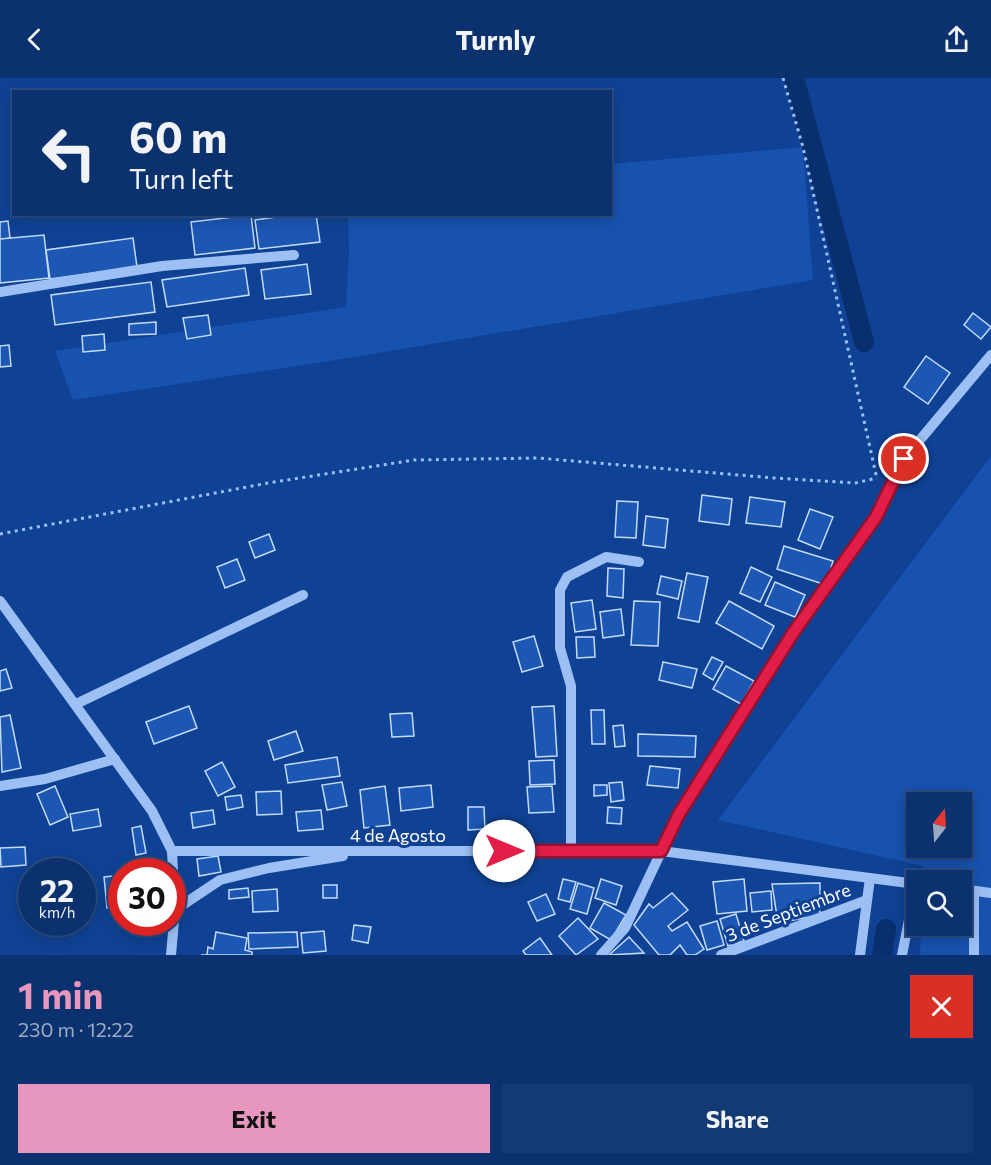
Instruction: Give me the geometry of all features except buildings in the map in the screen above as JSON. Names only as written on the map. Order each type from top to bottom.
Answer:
[{"type":"street","points":[[0,292],[162,266],[294,255]]},
{"type":"street","points":[[602,955],[625,928],[679,814],[793,633],[876,517],[904,459],[991,355]]},
{"type":"street","points":[[572,851],[571,686],[560,648],[560,590],[567,577],[606,557],[639,562]]},
{"type":"street","points":[[75,704],[303,595]]},
{"type":"street","points":[[0,601],[152,811],[172,851],[172,858]]},
{"type":"street","points":[[0,786],[45,779],[115,759]]},
{"type":"street","name":"4 de Agosto","points":[[172,851],[661,851],[906,883]]},
{"type":"street","points":[[186,903],[220,880],[269,868],[368,851]]},
{"type":"street","points":[[860,955],[870,878]]},
{"type":"street","points":[[974,955],[974,891],[991,892]]},
{"type":"street","name":"3 de Septiembre","points":[[721,955],[867,900]]},
{"type":"street","points":[[902,955],[906,931]]},
{"type":"street","points":[[171,955],[173,936]]},
{"type":"path","points":[[783,78],[803,147],[883,502]]},
{"type":"path","points":[[0,534],[268,483],[414,460],[538,458],[786,479],[855,483],[877,478]]},
{"type":"shaded area","points":[[803,147],[813,280],[342,359],[73,400],[55,351],[346,307],[348,216],[612,216],[612,164]]},
{"type":"shaded area","points":[[991,456],[991,955],[920,955],[921,936],[972,936],[972,870],[923,870],[923,866],[718,820]]},
{"type":"waterway","points":[[794,78],[864,342]]},
{"type":"waterway","points":[[882,955],[886,929]]},
{"type":"route","points":[[504,851],[661,851],[679,814],[793,633],[876,517],[904,459]]}]
